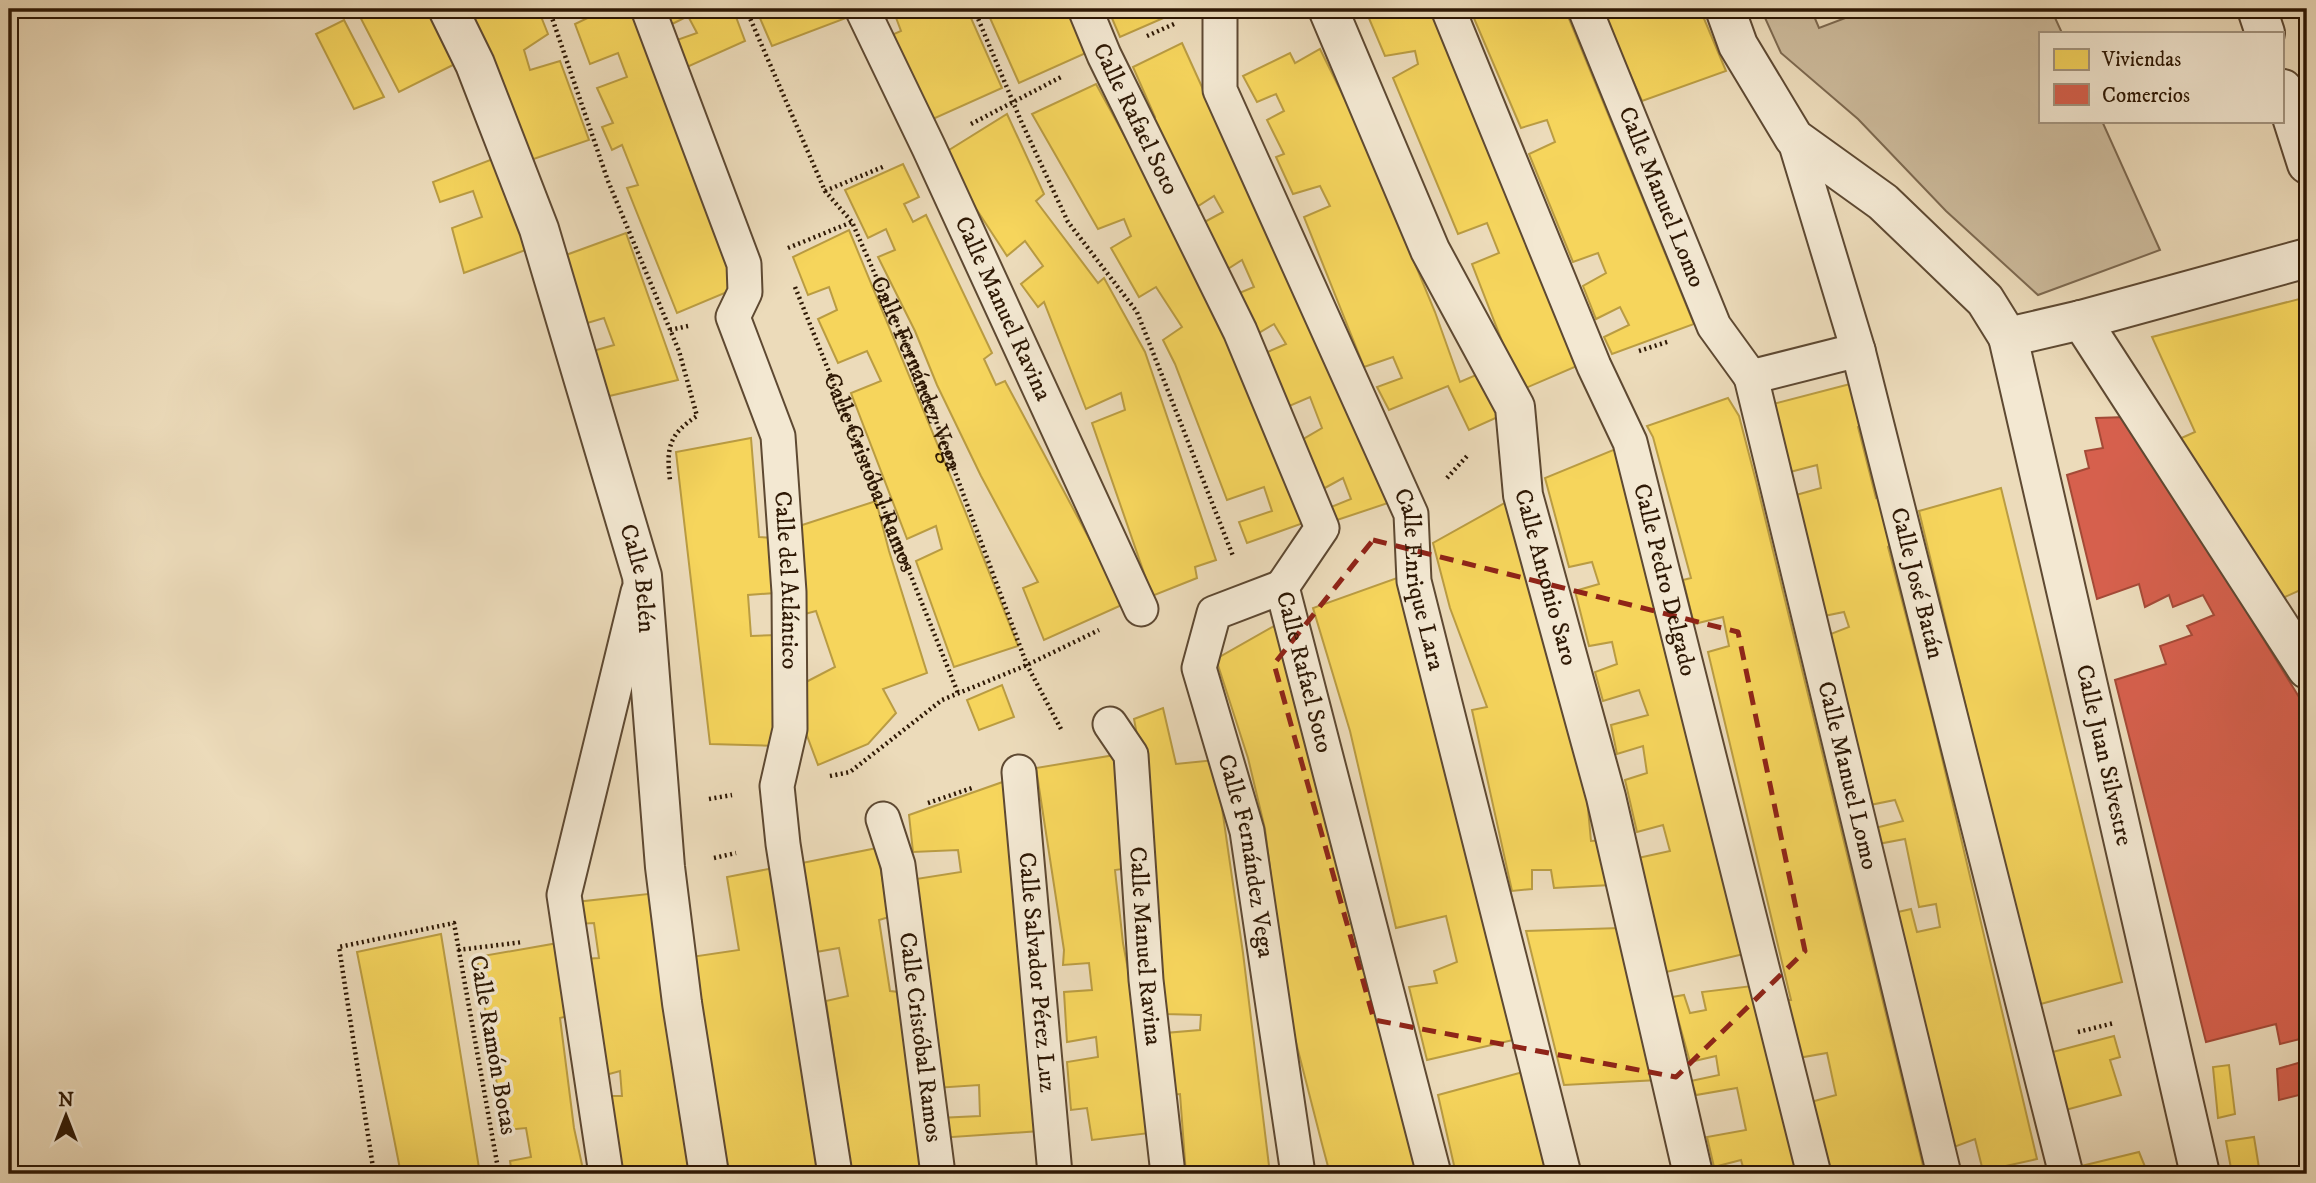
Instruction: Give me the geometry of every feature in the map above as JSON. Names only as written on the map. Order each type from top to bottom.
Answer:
[{"type":"street","name":"Calle Belén","points":[[448,9],[475,64],[539,229],[642,576],[665,867],[682,1003],[709,1174]]},
{"type":"street","name":"Calle Antonio Saro","points":[[1328,9],[1430,250],[1515,407],[1523,495],[1606,797],[1693,1174]]},
{"type":"street","name":"Calle José Batán","points":[[1725,9],[1738,45],[1794,138]]},
{"type":"street","points":[[2257,9],[2265,32]]},
{"type":"street","points":[[2284,92],[2307,164]]},
{"type":"street","name":"Calle Juan Silvestre","points":[[1794,138],[1883,202],[1985,300],[2008,337],[2200,1174]]},
{"type":"street","points":[[2008,337],[2081,320],[2307,258]]},
{"type":"street","points":[[2081,320],[2307,669]]},
{"type":"lane","name":"Calle del Atlántico","points":[[648,9],[744,264],[746,292],[733,317],[778,436],[789,592],[790,729],[777,786],[783,844],[835,1174]]},
{"type":"lane","name":"Calle Manuel Ravina","points":[[862,9],[929,148],[1141,610]]},
{"type":"lane","name":"Calle Rafael Soto","points":[[1086,9],[1104,55],[1240,331],[1322,528],[1282,587],[1434,1174]]},
{"type":"lane","name":"Calle Enrique Lara","points":[[1220,9],[1220,90],[1411,514],[1414,581],[1564,1174]]},
{"type":"lane","name":"Calle Pedro Delgado","points":[[1448,9],[1594,366],[1630,442],[1814,1174]]},
{"type":"lane","name":"Calle Manuel Lomo","points":[[1586,9],[1714,326],[1751,377],[1944,1174]]},
{"type":"lane","name":"Calle José Batán","points":[[1794,138],[1858,349],[2066,1174]]},
{"type":"lane","points":[[1751,377],[1858,349]]},
{"type":"lane","points":[[606,1174],[564,895],[642,576]]},
{"type":"lane","name":"Calle Fernández Vega","points":[[1282,587],[1214,613],[1199,668],[1247,831],[1298,1174]]},
{"type":"lane","name":"Calle Manuel Ravina","points":[[1110,724],[1131,755],[1146,980],[1168,1174]]},
{"type":"lane","name":"Calle Salvador Pérez Luz","points":[[1019,772],[1055,1174]]},
{"type":"lane","name":"Calle Cristóbal Ramos","points":[[883,819],[898,865],[938,1174]]},
{"type":"path","points":[[549,9],[608,181],[679,351],[697,415],[679,427],[667,455],[671,492]]},
{"type":"path","name":"Calle Fernández Vega","points":[[746,9],[825,191],[852,222],[915,365],[1027,665],[1064,735]]},
{"type":"path","points":[[974,9],[1021,121],[1068,222],[1137,312],[1236,565]]},
{"type":"path","points":[[825,191],[929,148]]},
{"type":"path","name":"Calle Cristóbal Ramos","points":[[791,276],[958,693]]},
{"type":"path","points":[[1594,366],[1714,326]]},
{"type":"path","points":[[1411,514],[1515,407]]},
{"type":"path","points":[[707,800],[850,772],[942,700],[1027,665],[1141,610]]},
{"type":"path","points":[[665,867],[783,844]]},
{"type":"path","name":"Calle Ramón Botas","points":[[374,1174],[339,947],[454,923],[499,1174]]},
{"type":"path","points":[[458,950],[570,936]]},
{"type":"path","points":[[2032,1043],[2162,1011]]},
{"type":"highlighted area","points":[[1373,540],[1738,632],[1805,951],[1676,1077],[1374,1020],[1274,664]]},
{"type":"shaded area","points":[[1761,9],[1811,9],[1819,28],[1869,9],[2051,9],[2062,32],[2039,32],[2039,122],[2102,122],[2160,250],[2038,295],[1946,211],[1858,119],[1781,53]]},
{"type":"building: Viviendas","points":[[356,9],[436,9],[461,61],[399,92]]},
{"type":"building: Viviendas","points":[[463,9],[538,9],[548,34],[524,50],[530,70],[560,61],[589,140],[522,163]]},
{"type":"building: Viviendas","points":[[606,9],[634,9],[739,287],[677,313],[627,188],[638,185],[622,145],[612,150],[602,127],[613,123],[597,88],[627,77],[618,53],[590,64],[575,24]]},
{"type":"building: Viviendas","points":[[661,9],[733,9],[745,41],[687,67],[674,41],[697,33],[688,16],[668,26]]},
{"type":"building: Viviendas","points":[[756,9],[852,9],[854,15],[772,46]]},
{"type":"building: Viviendas","points":[[872,9],[967,9],[1002,88],[924,123],[885,38],[901,31],[895,15],[877,23]]},
{"type":"building: Viviendas","points":[[986,9],[1080,9],[1097,48],[1019,83]]},
{"type":"building: Viviendas","points":[[1108,9],[1184,9],[1120,37]]},
{"type":"building: Viviendas","points":[[1365,9],[1433,9],[1577,366],[1521,390],[1472,264],[1499,253],[1487,223],[1458,234],[1393,78],[1418,64],[1415,51],[1385,56]]},
{"type":"building: Viviendas","points":[[1470,9],[1565,9],[1694,324],[1612,354],[1604,337],[1629,325],[1620,307],[1596,319],[1583,286],[1606,273],[1598,253],[1573,262],[1529,154],[1555,142],[1547,120],[1521,128]]},
{"type":"building: Viviendas","points":[[1601,9],[1700,9],[1726,71],[1642,101]]},
{"type":"building: Viviendas","points":[[344,20],[384,97],[354,109],[316,34]]},
{"type":"building: Viviendas","points":[[1182,43],[1397,500],[1337,520],[1331,507],[1351,499],[1343,478],[1323,489],[1300,441],[1322,428],[1310,397],[1287,407],[1263,354],[1286,344],[1274,324],[1252,337],[1232,296],[1254,287],[1242,260],[1223,272],[1199,225],[1223,212],[1214,196],[1192,210],[1146,121],[1155,117],[1133,67]]},
{"type":"building: Viviendas","points":[[1320,49],[1356,122],[1435,312],[1460,382],[1476,375],[1500,416],[1469,430],[1448,386],[1389,410],[1377,387],[1402,378],[1393,357],[1364,367],[1304,217],[1330,206],[1320,186],[1293,194],[1276,157],[1284,154],[1267,120],[1284,111],[1276,94],[1257,102],[1243,76],[1290,53],[1295,63]]},
{"type":"building: Viviendas","points":[[1096,84],[1231,330],[1309,521],[1247,543],[1239,522],[1272,511],[1264,487],[1227,500],[1175,364],[1163,340],[1182,327],[1156,287],[1139,297],[1111,248],[1131,236],[1124,219],[1098,229],[1032,114]]},
{"type":"building: Viviendas","points":[[1007,114],[1044,194],[1036,201],[1098,283],[1104,278],[1145,352],[1216,560],[1195,567],[1197,578],[1152,596],[1092,423],[1125,410],[1121,393],[1086,409],[1044,302],[1038,307],[1021,284],[1043,266],[1025,241],[1007,256],[941,155]]},
{"type":"building: Viviendas","points":[[498,157],[531,248],[464,273],[452,228],[482,217],[473,191],[440,202],[433,182]]},
{"type":"building: Viviendas","points":[[903,164],[919,197],[904,204],[913,222],[926,215],[992,353],[984,359],[996,385],[1005,381],[1124,604],[1044,640],[1023,588],[1038,582],[981,476],[878,257],[895,250],[886,229],[868,238],[845,190]]},
{"type":"building: Viviendas","points":[[849,230],[1018,646],[954,667],[916,561],[942,549],[936,526],[907,539],[851,393],[881,381],[867,351],[838,363],[818,319],[837,310],[829,287],[808,295],[793,257]]},
{"type":"building: Viviendas","points":[[626,233],[678,380],[605,397],[593,351],[614,345],[604,318],[584,324],[566,255]]},
{"type":"building: Viviendas","points":[[2307,297],[2307,587],[2276,601],[2177,440],[2195,432],[2152,337]]},
{"type":"building: Viviendas","points":[[1854,383],[1865,422],[1858,427],[1876,498],[1882,497],[1893,543],[1888,547],[1932,716],[2037,1159],[1983,1171],[1975,1139],[1954,1147],[1898,912],[1911,909],[1917,932],[1940,927],[1936,904],[1919,907],[1905,839],[1878,844],[1875,828],[1903,821],[1895,800],[1870,805],[1828,635],[1849,627],[1844,612],[1824,616],[1796,495],[1821,488],[1817,465],[1790,472],[1773,404]]},
{"type":"building: Viviendas","points":[[1728,398],[1739,416],[1756,481],[1925,1174],[1829,1174],[1811,1102],[1836,1095],[1827,1053],[1798,1058],[1785,1000],[1791,1000],[1708,652],[1729,646],[1723,617],[1694,624],[1683,580],[1691,578],[1653,437],[1647,426]]},
{"type":"building: Viviendas","points":[[751,438],[759,537],[775,538],[775,593],[748,595],[751,636],[777,635],[777,746],[710,744],[676,452]]},
{"type":"building: Viviendas","points":[[1618,448],[1744,954],[1666,972],[1638,858],[1670,851],[1663,825],[1637,832],[1625,780],[1647,773],[1643,746],[1617,754],[1611,725],[1648,715],[1639,690],[1603,701],[1595,672],[1617,664],[1612,642],[1589,646],[1575,591],[1599,584],[1592,562],[1569,567],[1545,478]]},
{"type":"building: Viviendas","points":[[2001,488],[2122,982],[2037,1005],[1919,511]]},
{"type":"building: Viviendas","points":[[1510,500],[1584,766],[1591,841],[1605,840],[1611,885],[1554,888],[1551,870],[1532,870],[1532,889],[1512,891],[1472,710],[1487,707],[1450,608],[1433,543]]},
{"type":"building: Viviendas","points":[[876,501],[927,673],[883,689],[896,713],[868,744],[818,765],[803,725],[806,682],[835,667],[816,611],[805,614],[793,528]]},
{"type":"building: Viviendas","points":[[1397,578],[1421,660],[1513,1040],[1427,1060],[1409,987],[1437,983],[1434,971],[1457,962],[1446,916],[1396,928],[1350,731],[1313,608]]},
{"type":"building: Viviendas","points":[[1274,626],[1290,662],[1421,1174],[1330,1174],[1288,1011],[1265,829],[1248,758],[1216,659]]},
{"type":"building: Viviendas","points":[[1002,685],[1014,717],[979,730],[967,700]]},
{"type":"building: Viviendas","points":[[1163,708],[1176,764],[1215,760],[1243,953],[1270,1174],[1186,1174],[1180,1094],[1171,1095],[1165,1033],[1200,1030],[1201,1015],[1165,1014],[1144,773],[1134,719]]},
{"type":"building: Viviendas","points":[[1115,755],[1129,868],[1115,870],[1150,1133],[1092,1140],[1087,1108],[1071,1110],[1067,1062],[1098,1057],[1096,1037],[1067,1042],[1064,992],[1092,990],[1089,963],[1063,965],[1064,950],[1036,768]]},
{"type":"building: Viviendas","points":[[1014,778],[1040,1131],[938,1138],[938,1118],[980,1116],[979,1085],[935,1088],[916,879],[961,872],[958,850],[913,852],[909,815]]},
{"type":"building: Viviendas","points":[[877,848],[889,917],[879,920],[890,991],[899,992],[926,1174],[851,1174],[826,1001],[848,996],[839,948],[816,952],[797,864]]},
{"type":"building: Viviendas","points":[[779,867],[829,1174],[729,1174],[691,957],[739,950],[727,877]]},
{"type":"building: Viviendas","points":[[657,893],[700,1174],[621,1174],[606,1096],[622,1096],[620,1071],[602,1076],[583,959],[599,958],[594,923],[578,924],[576,902]]},
{"type":"building: Viviendas","points":[[1620,928],[1658,1080],[1564,1085],[1526,931]]},
{"type":"building: Viviendas","points":[[441,934],[480,1174],[401,1174],[357,952]]},
{"type":"building: Viviendas","points":[[558,943],[572,1015],[560,1018],[574,1128],[584,1174],[512,1174],[510,1161],[531,1157],[526,1128],[504,1130],[477,957]]},
{"type":"building: Viviendas","points":[[1752,986],[1797,1174],[1745,1174],[1741,1160],[1714,1167],[1707,1137],[1746,1130],[1737,1088],[1696,1095],[1691,1081],[1719,1075],[1716,1056],[1690,1062],[1672,997],[1684,995],[1690,1013],[1706,1010],[1702,992]]},
{"type":"building: Viviendas","points":[[2114,1036],[2120,1057],[2110,1060],[2121,1095],[2058,1112],[2045,1054]]},
{"type":"building: Viviendas","points":[[2229,1065],[2235,1114],[2218,1118],[2213,1067]]},
{"type":"building: Viviendas","points":[[1523,1072],[1546,1174],[1456,1174],[1438,1095]]},
{"type":"building: Viviendas","points":[[2254,1137],[2260,1174],[2232,1174],[2226,1141]]},
{"type":"building: Viviendas","points":[[2139,1152],[2148,1174],[2074,1174],[2073,1168]]},
{"type":"building: Comercios","points":[[2127,417],[2307,710],[2307,806],[2304,808],[2307,819],[2307,1093],[2279,1100],[2277,1069],[2305,1061],[2300,1039],[2280,1044],[2276,1024],[2206,1042],[2115,680],[2166,664],[2160,646],[2192,635],[2187,626],[2214,615],[2203,595],[2173,607],[2169,595],[2145,607],[2139,584],[2097,599],[2067,475],[2089,468],[2085,451],[2103,448],[2096,418]]}]
